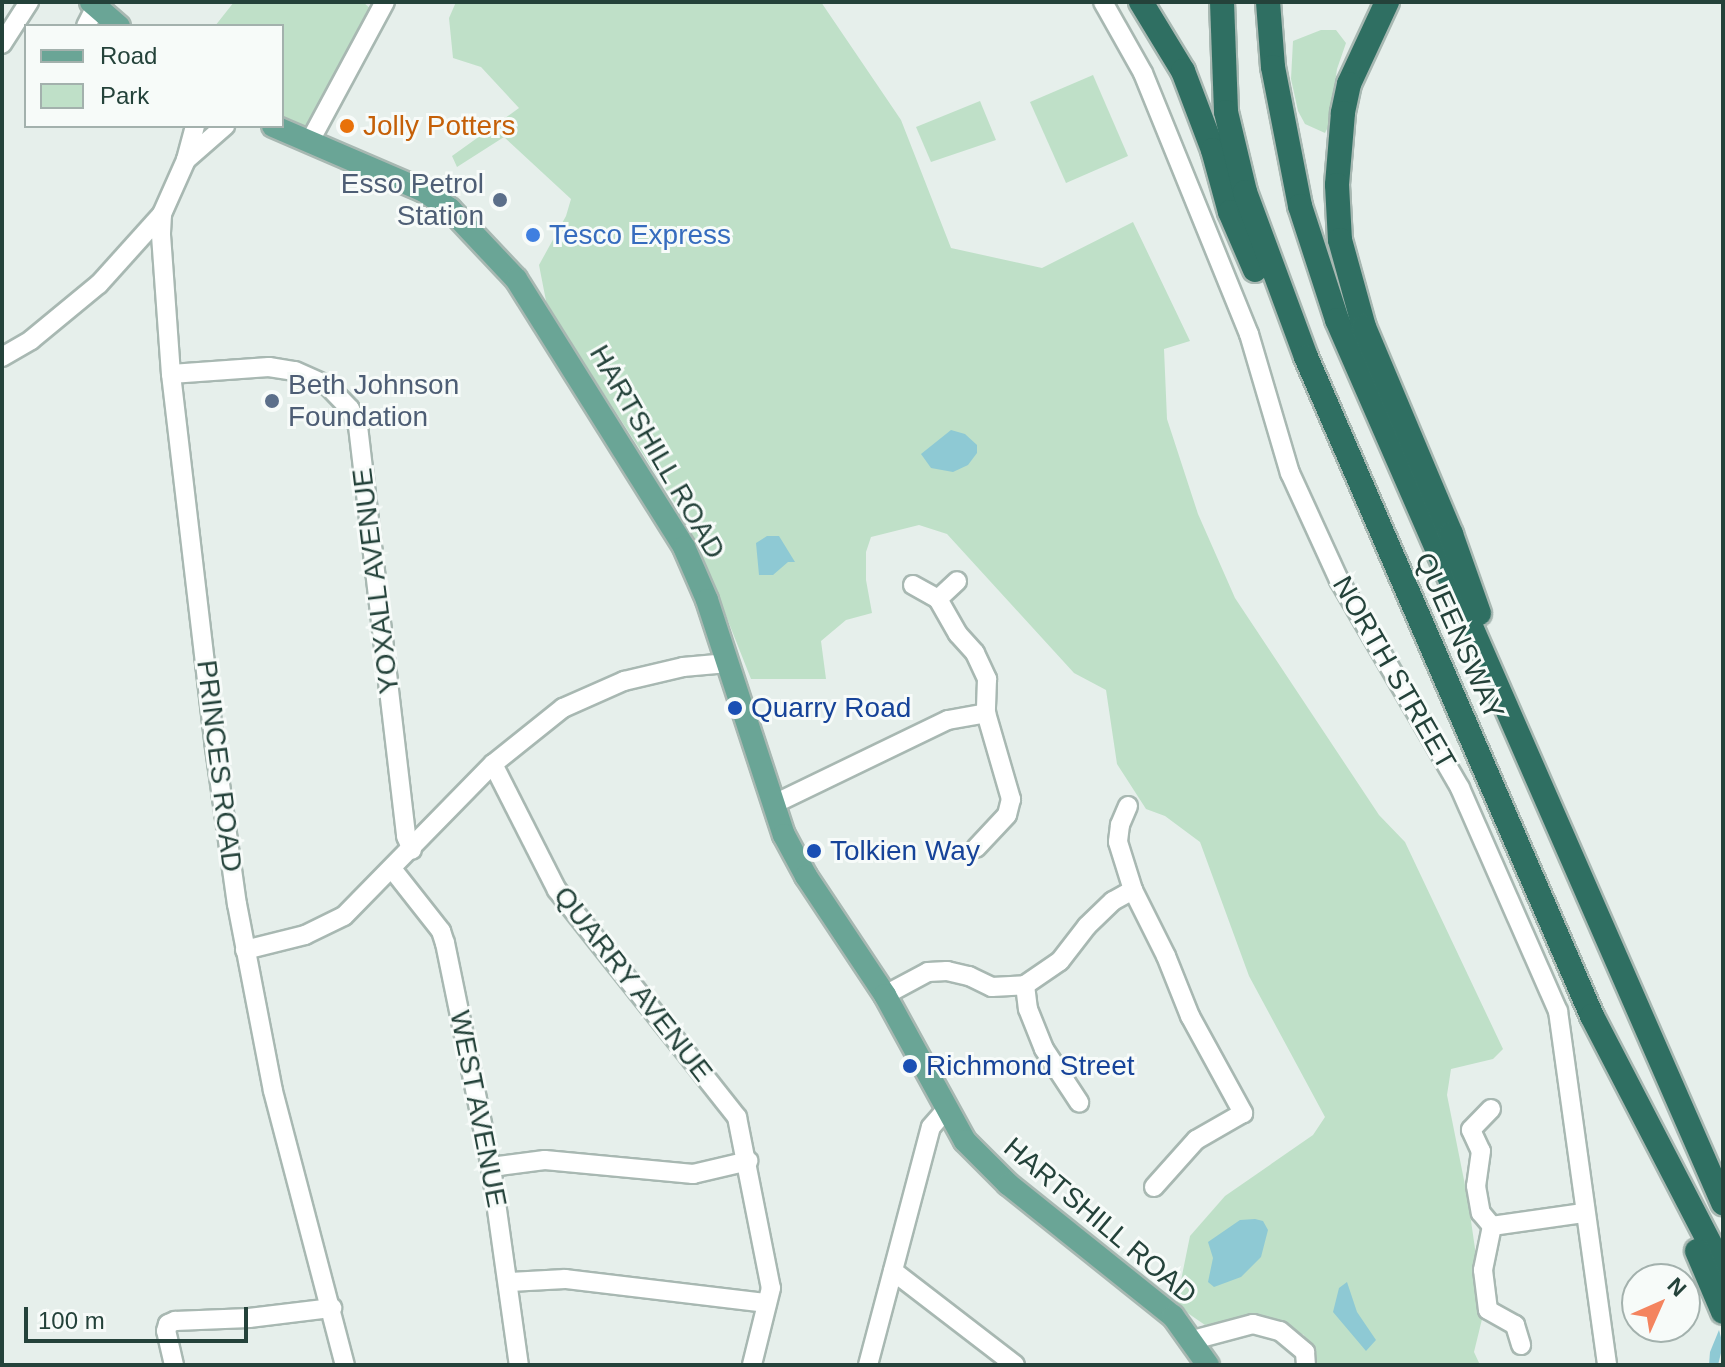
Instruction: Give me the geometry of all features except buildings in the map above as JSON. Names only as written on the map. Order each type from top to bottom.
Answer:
[{"type":"highway","points":[[1141,2],[1183,71],[1213,150],[1230,212],[1263,288],[1359,485]]},
{"type":"highway","name":"QUEENSWAY","points":[[1222,2],[1226,112],[1245,192],[1306,357],[1592,1016],[1723,1269]]},
{"type":"highway","name":"QUEENSWAY","points":[[1268,2],[1273,67],[1300,206],[1337,320],[1628,993],[1723,1203]]},
{"type":"highway","points":[[1387,2],[1349,84],[1343,113],[1337,185],[1340,240],[1364,327],[1451,534],[1559,832]]},
{"type":"highway","points":[[1628,993],[1723,1184]]},
{"type":"highway","points":[[1592,1016],[1632,1120],[1690,1235],[1723,1312]]},
{"type":"main road","points":[[91,11],[115,24]]},
{"type":"main road","name":"HARTSHILL ROAD","points":[[278,128],[424,191],[450,209],[516,279],[684,547],[728,663],[793,854],[885,995],[946,1110],[977,1157],[1146,1292],[1193,1340],[1208,1365]]},
{"type":"street","points":[[2,44],[29,2]]},
{"type":"street","points":[[310,141],[385,2]]},
{"type":"street","name":"NORTH STREET","points":[[1103,2],[1143,73],[1249,334],[1290,473],[1339,580],[1460,788],[1554,1001],[1564,1051],[1583,1213],[1607,1365]]},
{"type":"street","name":"PRINCES ROAD","points":[[194,128],[186,160],[162,214],[164,304],[214,741],[245,950],[281,1129],[345,1365]]},
{"type":"street","name":"PRINCES ROAD","points":[[186,160],[223,128]]},
{"type":"street","points":[[2,357],[31,340],[99,284],[162,214]]},
{"type":"street","name":"YOXALL AVENUE","points":[[171,374],[269,367],[295,371],[327,385],[354,418],[358,426],[406,836],[412,850]]},
{"type":"street","points":[[938,599],[957,581]]},
{"type":"street","points":[[913,585],[938,599],[982,665],[989,693],[986,713],[1011,799],[1007,815],[976,848]]},
{"type":"street","points":[[245,950],[329,925],[344,916],[393,870],[493,764],[563,708],[624,681],[683,667],[728,663]]},
{"type":"street","points":[[774,804],[948,720],[986,713]]},
{"type":"street","name":"QUARRY AVENUE","points":[[493,764],[557,890],[737,1117],[771,1288],[752,1365]]},
{"type":"street","points":[[1128,806],[1120,825],[1118,842],[1133,890],[1166,956],[1190,1016],[1243,1113],[1196,1140],[1154,1187]]},
{"type":"street","name":"WEST AVENUE","points":[[393,870],[441,931],[445,943],[491,1167],[510,1282],[519,1365]]},
{"type":"street","points":[[885,995],[928,972],[947,971],[969,976],[992,987],[1025,985],[1060,961],[1087,926],[1113,901],[1133,890]]},
{"type":"street","points":[[1025,985],[1028,1009],[1044,1049],[1079,1102]]},
{"type":"street","points":[[1491,1109],[1471,1130],[1481,1151],[1476,1186],[1481,1213],[1492,1226]]},
{"type":"street","points":[[868,1365],[931,1127],[946,1110]]},
{"type":"street","points":[[491,1167],[545,1160],[693,1174],[748,1161]]},
{"type":"street","points":[[1492,1226],[1583,1213]]},
{"type":"street","points":[[1492,1226],[1483,1270],[1488,1310],[1515,1325],[1521,1345]]},
{"type":"street","points":[[893,1271],[1015,1365]]},
{"type":"street","points":[[510,1282],[565,1279],[767,1303]]},
{"type":"street","points":[[174,1365],[166,1331],[168,1324],[332,1308]]},
{"type":"street","points":[[1193,1340],[1253,1324],[1280,1331],[1305,1352],[1306,1365]]},
{"type":"green space","points":[[234,2],[363,2],[372,10],[307,130],[284,117],[284,24],[217,24]]},
{"type":"green space","points":[[456,2],[821,2],[901,120],[951,248],[1042,268],[1133,222],[1190,341],[1164,349],[1167,419],[1198,514],[1235,598],[1379,815],[1405,842],[1503,1049],[1493,1059],[1451,1069],[1447,1095],[1468,1200],[1484,1311],[1474,1352],[1480,1365],[1311,1365],[1304,1335],[1257,1314],[1205,1325],[1176,1305],[1190,1236],[1225,1196],[1313,1135],[1325,1117],[1249,976],[1200,842],[1165,816],[1146,809],[1117,764],[1106,690],[1074,673],[947,534],[919,525],[871,537],[866,552],[866,580],[872,613],[846,620],[821,641],[826,679],[751,679],[700,550],[674,502],[547,306],[539,265],[566,216],[571,199],[504,137],[457,167],[452,156],[519,108],[481,67],[453,58],[449,18]]},
{"type":"green space","points":[[1321,30],[1336,30],[1346,43],[1337,69],[1329,125],[1325,133],[1305,124],[1298,111],[1291,79],[1293,41]]},
{"type":"green space","points":[[1093,75],[1128,156],[1066,183],[1030,102]]},
{"type":"green space","points":[[980,101],[996,140],[931,162],[916,127]]},
{"type":"water","points":[[951,430],[965,434],[977,445],[977,453],[968,465],[953,472],[931,468],[921,454]]},
{"type":"water","points":[[767,536],[779,536],[795,562],[788,562],[773,575],[759,575],[756,543]]},
{"type":"water","points":[[1240,1220],[1263,1221],[1268,1230],[1261,1257],[1241,1277],[1214,1287],[1208,1282],[1213,1258],[1208,1242]]},
{"type":"water","points":[[1347,1282],[1357,1312],[1376,1340],[1366,1351],[1333,1312],[1339,1288]]},
{"type":"water","points":[[1719,1330],[1723,1345],[1718,1365],[1709,1365],[1710,1352]]},
{"type":"place","name":"Jolly Potters","points":[[347,126]]},
{"type":"place","name":"Esso Petrol Station","points":[[500,200]]},
{"type":"place","name":"Tesco Express","points":[[533,235]]},
{"type":"place","name":"Beth Johnson Foundation","points":[[272,401]]},
{"type":"place","name":"Quarry Road","points":[[735,708]]},
{"type":"place","name":"Tolkien Way","points":[[814,851]]},
{"type":"place","name":"Richmond Street","points":[[910,1066]]}]
